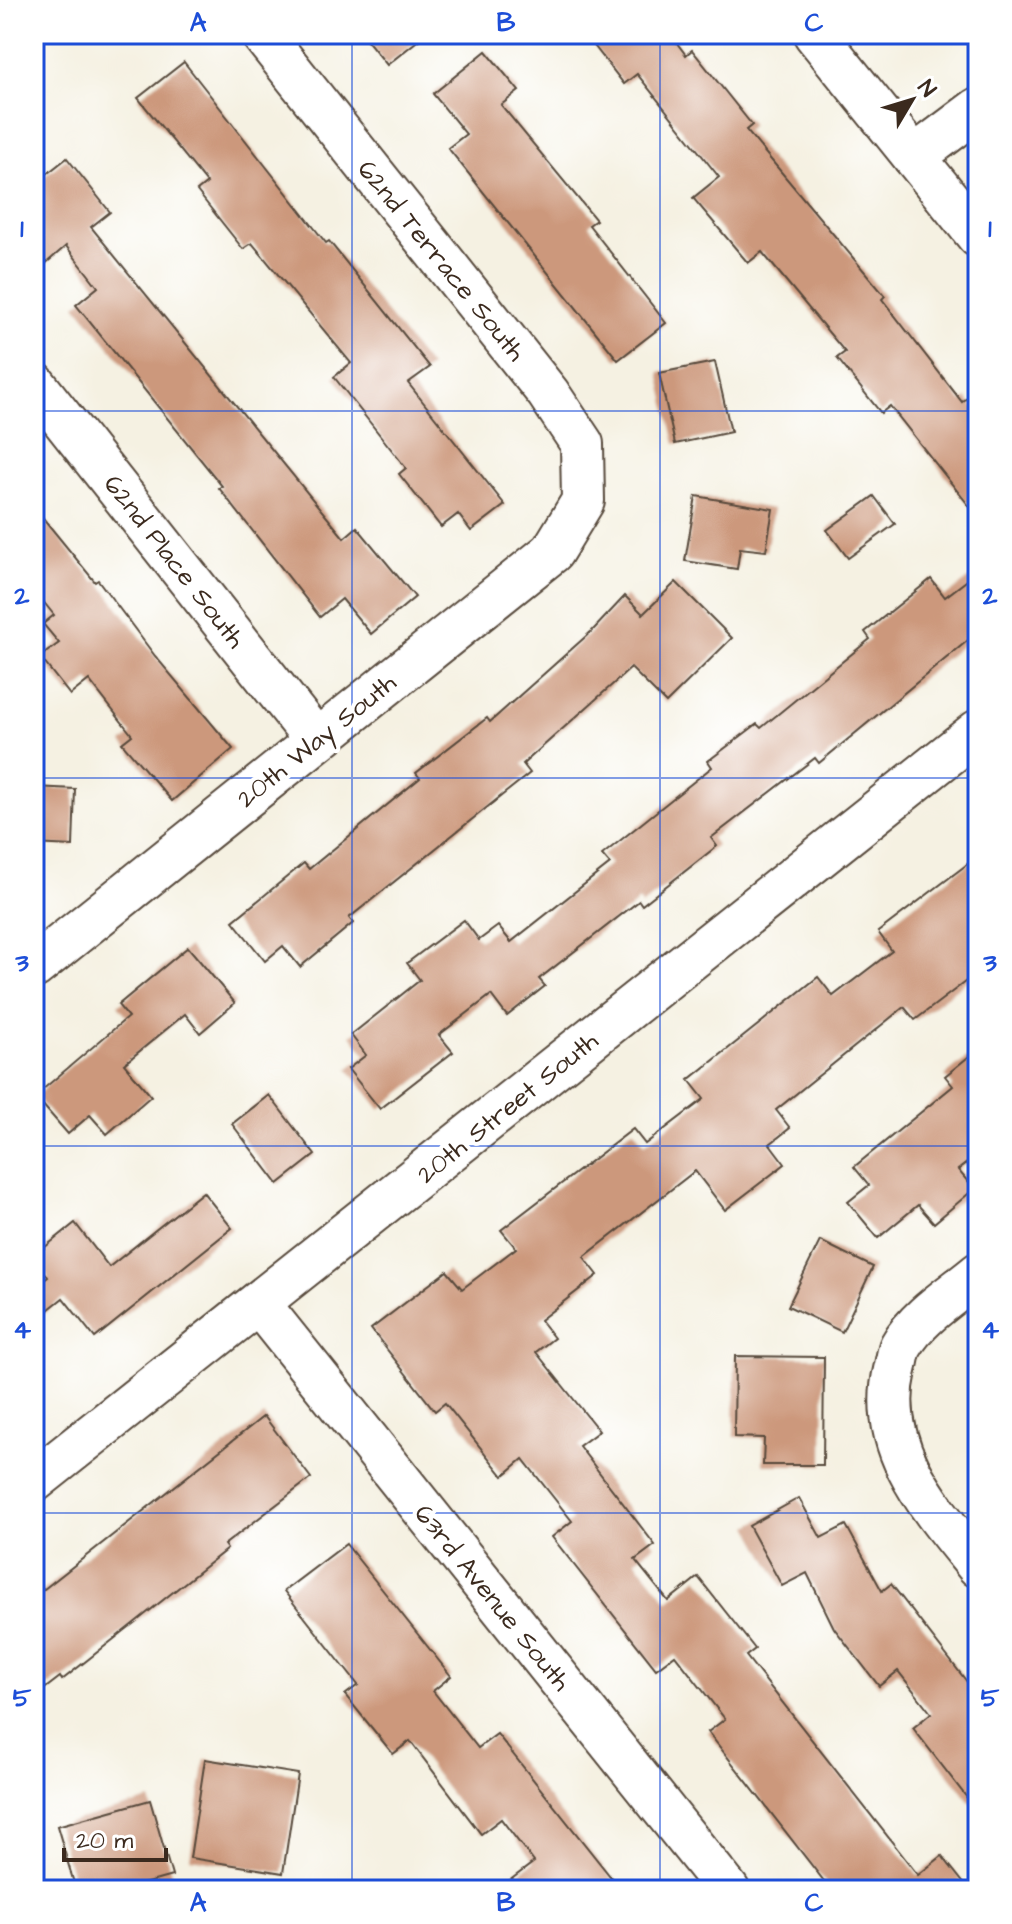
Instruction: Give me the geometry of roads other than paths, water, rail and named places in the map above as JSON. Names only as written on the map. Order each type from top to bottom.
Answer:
[{"type":"street","name":"62nd Terrace South","points":[[262,34],[548,393],[582,444],[583,501]]},
{"type":"street","points":[[815,34],[978,236]]},
{"type":"street","points":[[914,157],[978,109]]},
{"type":"street","name":"62nd Place South","points":[[34,383],[316,740]]},
{"type":"street","name":"20th Way South","points":[[34,967],[552,552],[583,501]]},
{"type":"street","name":"20th Street South","points":[[34,1481],[978,731]]},
{"type":"street","points":[[978,1274],[933,1310],[901,1346],[890,1392],[895,1444],[934,1511],[978,1566]]},
{"type":"street","name":"63rd Avenue South","points":[[259,1304],[728,1890]]}]
